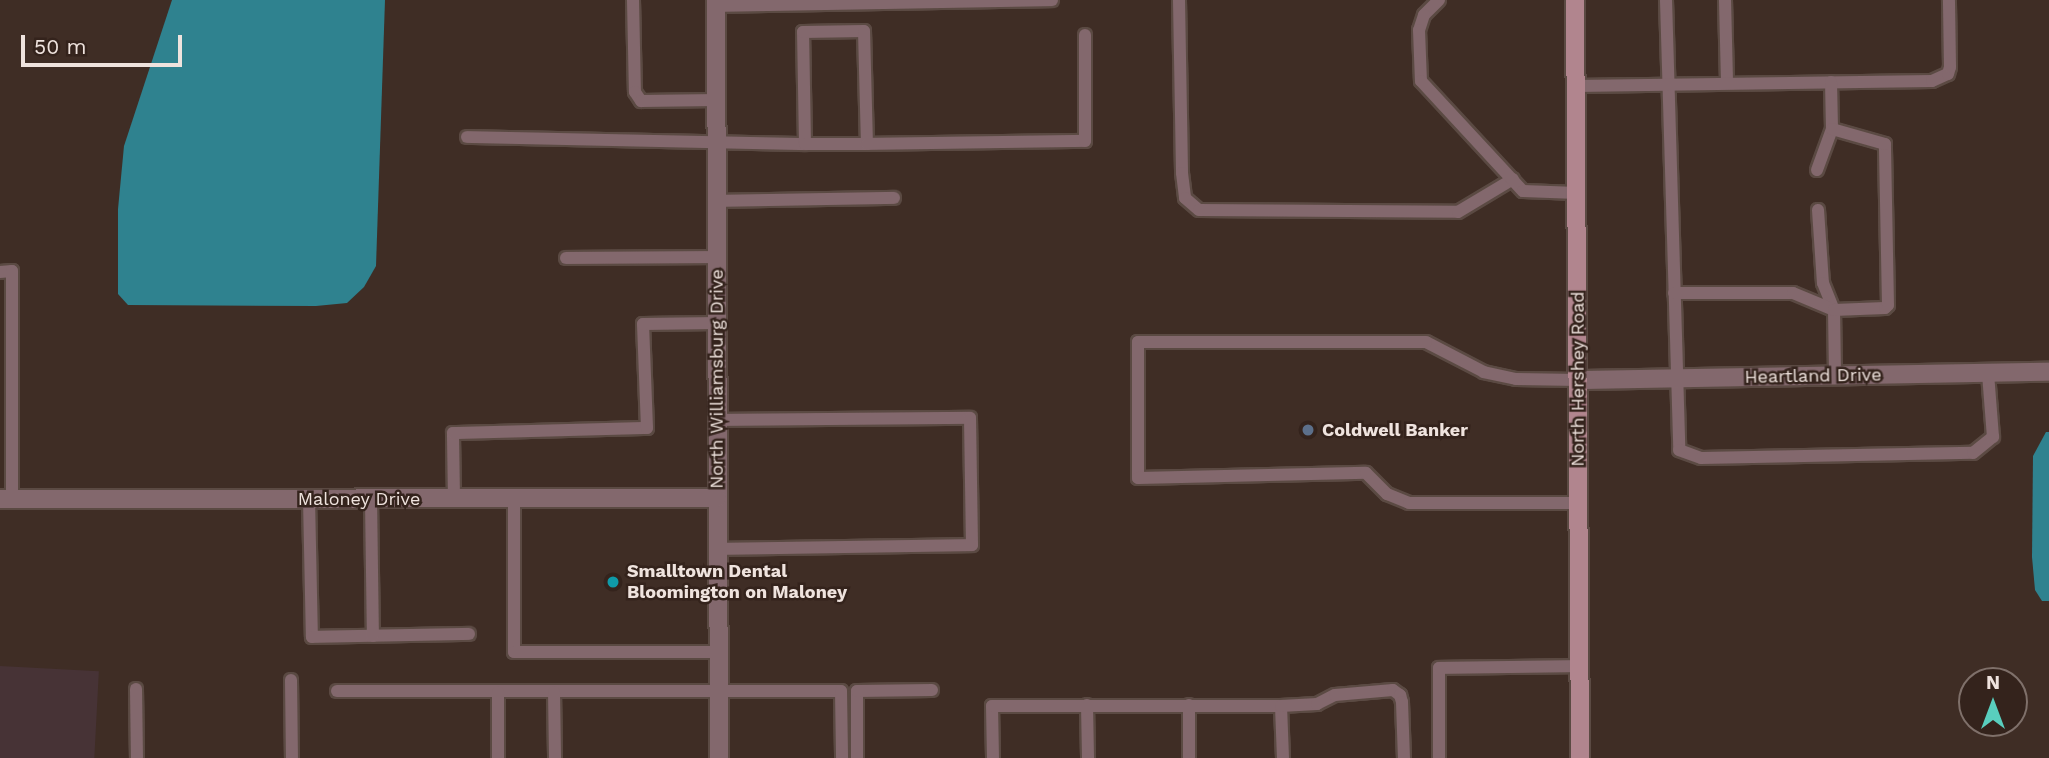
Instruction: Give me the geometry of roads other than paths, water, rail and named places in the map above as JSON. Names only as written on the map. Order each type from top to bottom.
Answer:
[{"type":"main road","name":"North Hershey Road","points":[[1575,0],[1580,758]]},
{"type":"street","name":"North Williamsburg Drive","points":[[716,3],[719,758]]},
{"type":"street","name":"Heartland Drive","points":[[1578,380],[2049,372]]},
{"type":"street","name":"Maloney Drive","points":[[6,499],[717,498]]},
{"type":"lane","points":[[633,0],[635,92],[641,101],[716,100]]},
{"type":"lane","points":[[716,3],[1052,0]]},
{"type":"lane","points":[[1178,0],[1182,173],[1185,198],[1199,210],[1458,212],[1513,179]]},
{"type":"lane","points":[[1439,0],[1424,15],[1419,30],[1421,81],[1523,191],[1577,193]]},
{"type":"lane","points":[[1666,0],[1679,450],[1701,458],[1973,453],[1993,437],[1988,373]]},
{"type":"lane","points":[[1725,0],[1727,83]]},
{"type":"lane","points":[[1576,86],[1932,81],[1943,78],[1950,67],[1949,0]]},
{"type":"lane","points":[[804,144],[803,32],[864,31],[867,144]]},
{"type":"lane","points":[[467,138],[716,140],[804,144],[1085,141],[1085,36]]},
{"type":"lane","points":[[1817,170],[1832,129],[1831,82]]},
{"type":"lane","points":[[1674,293],[1793,293],[1834,310],[1885,308],[1888,305],[1885,144],[1832,129]]},
{"type":"lane","points":[[716,201],[894,198]]},
{"type":"lane","points":[[1818,210],[1824,282],[1834,310],[1835,376]]},
{"type":"lane","points":[[566,258],[717,257]]},
{"type":"lane","points":[[6,271],[6,499]]},
{"type":"lane","points":[[454,499],[453,433],[647,428],[643,324],[717,323]]},
{"type":"lane","points":[[1578,380],[1516,379],[1484,372],[1426,342],[1138,342],[1138,478],[1366,473],[1387,494],[1409,503],[1578,503]]},
{"type":"lane","points":[[717,420],[971,418],[972,533],[972,545],[718,549]]},
{"type":"lane","points":[[309,499],[312,637],[468,634]]},
{"type":"lane","points":[[371,499],[373,636]]},
{"type":"lane","points":[[514,499],[514,652],[719,652]]},
{"type":"lane","points":[[1439,758],[1438,668],[1579,666]]},
{"type":"lane","points":[[291,680],[292,758]]},
{"type":"lane","points":[[136,689],[137,758]]},
{"type":"lane","points":[[857,758],[857,691],[932,690]]},
{"type":"lane","points":[[993,758],[992,706],[1281,706],[1317,704],[1335,695],[1393,690],[1400,695],[1402,702],[1404,758]]},
{"type":"lane","points":[[337,691],[841,691],[842,758]]},
{"type":"lane","points":[[498,692],[498,758]]},
{"type":"lane","points":[[554,692],[555,758]]},
{"type":"lane","points":[[1087,705],[1088,758]]},
{"type":"lane","points":[[1189,705],[1189,758]]},
{"type":"lane","points":[[1281,706],[1283,758]]},
{"type":"water","points":[[172,0],[385,0],[376,266],[364,287],[347,303],[316,306],[128,305],[118,294],[118,209],[124,146]]},
{"type":"water","points":[[2046,432],[2049,432],[2049,601],[2042,601],[2035,590],[2032,557],[2033,456]]},
{"type":"place","name":"Coldwell Banker","points":[[1308,430]]},
{"type":"place","name":"Smalltown Dental Bloomington on Maloney","points":[[613,582]]}]
